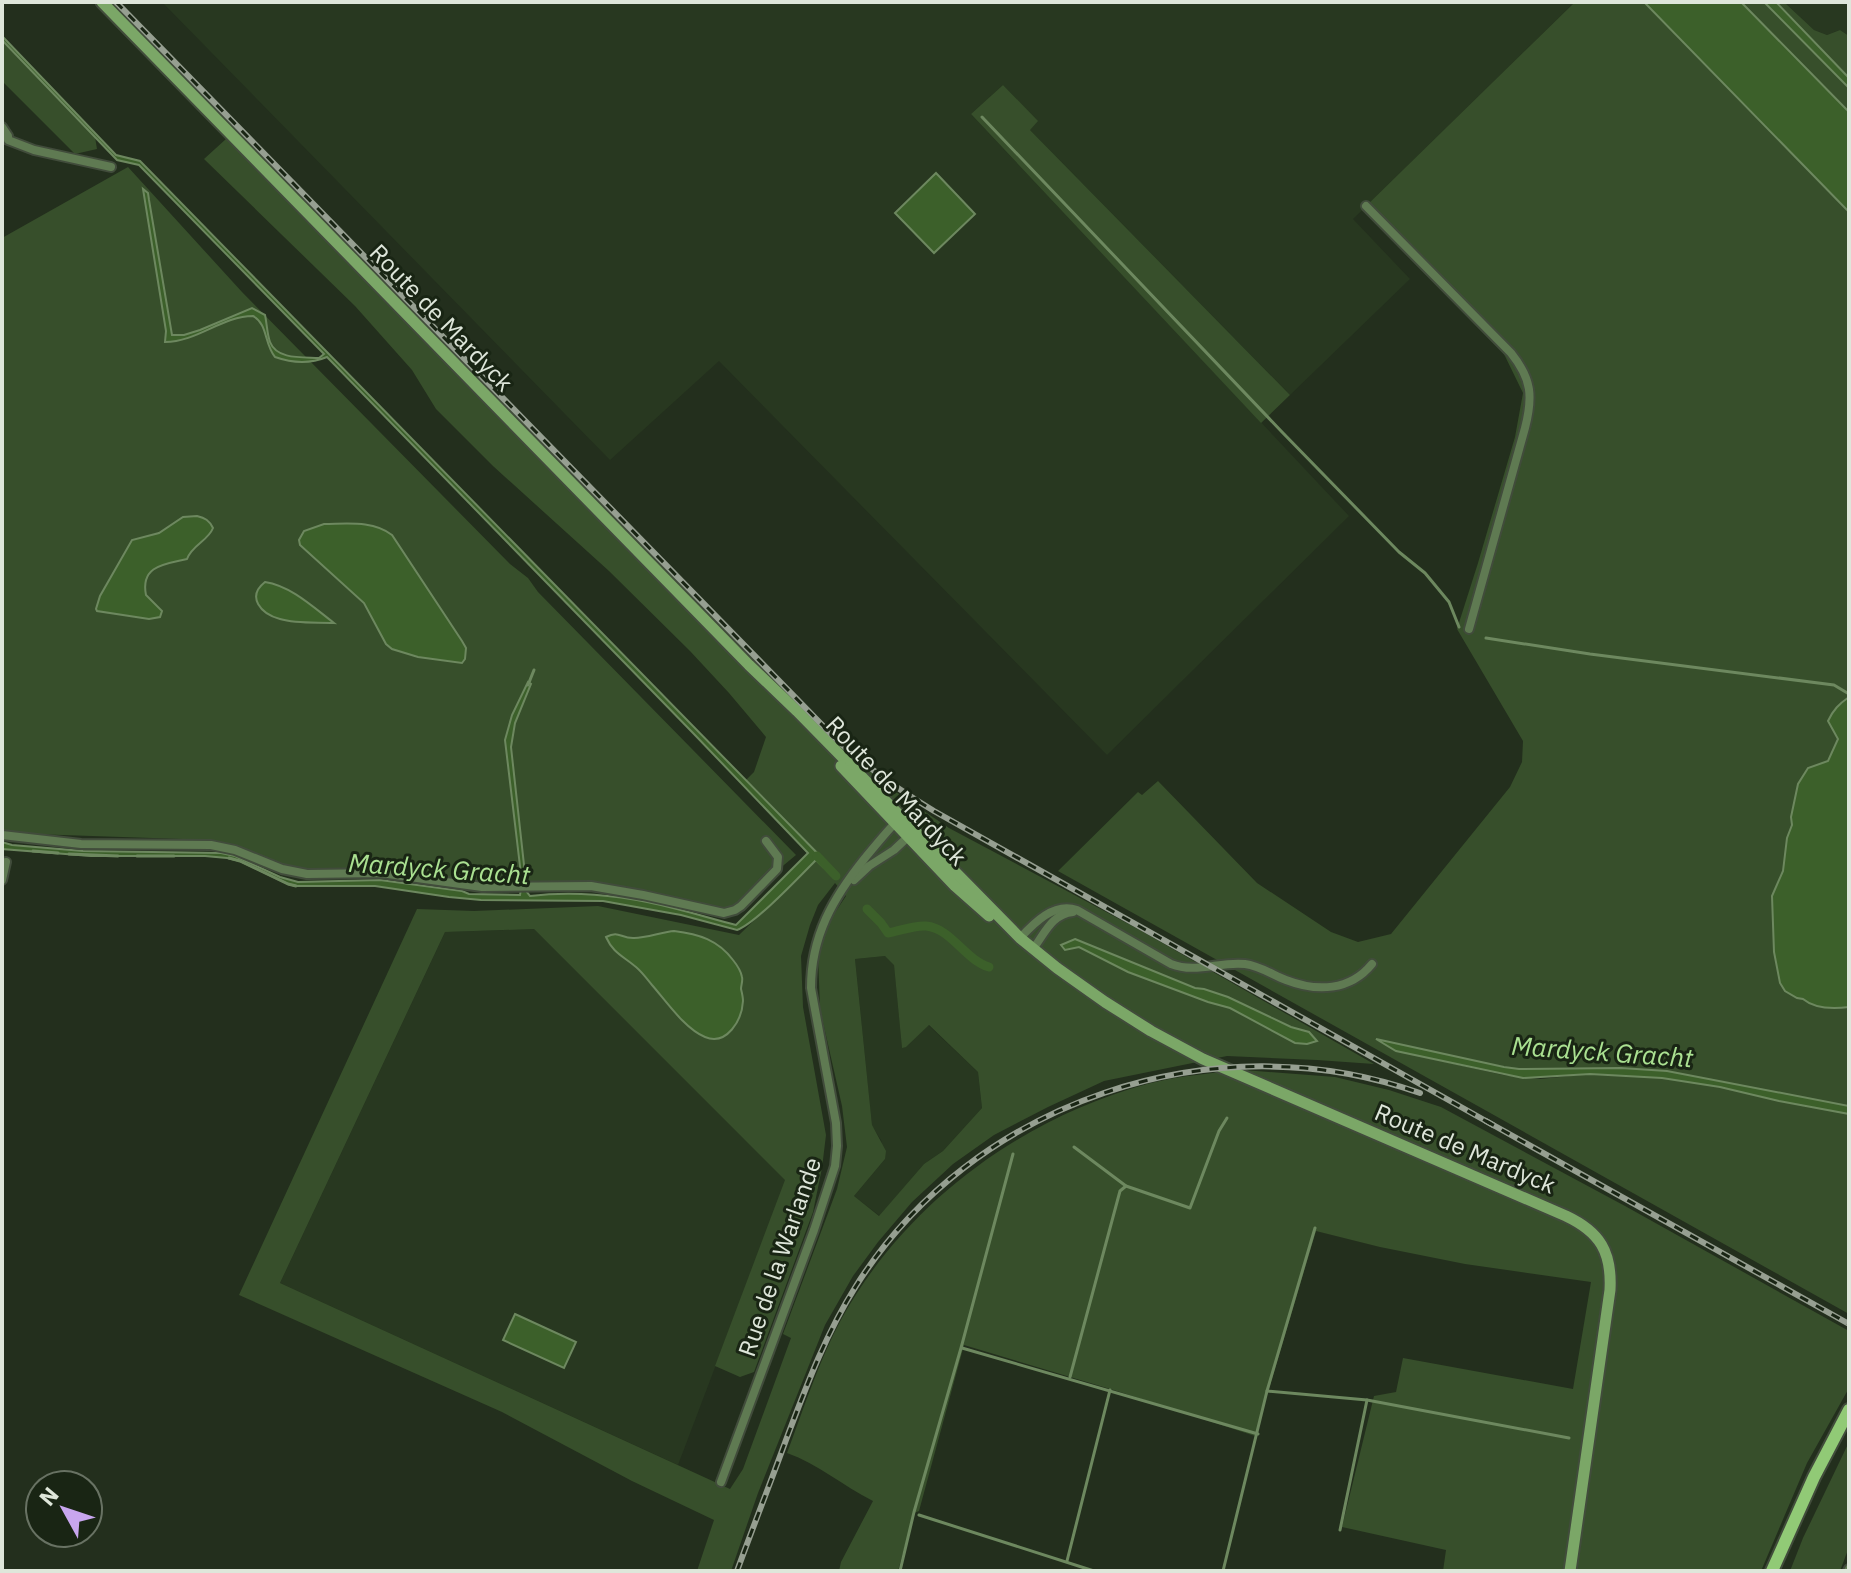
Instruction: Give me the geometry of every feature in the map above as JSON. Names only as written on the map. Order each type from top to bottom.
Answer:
[{"type":"main road","name":"Route de Mardyck","points":[[102,2],[749,665],[969,899],[998,924],[1123,1013],[1203,1059],[1566,1216],[1595,1235],[1608,1257],[1610,1290],[1570,1571]]},
{"type":"main road","points":[[1772,1571],[1814,1477],[1849,1410]]},
{"type":"main road","points":[[1781,1571],[1849,1423]]},
{"type":"street","points":[[2,127],[8,136],[6,144],[111,167]]},
{"type":"street","points":[[1366,206],[1511,353],[1529,385],[1528,419],[1469,629]]},
{"type":"street","name":"Rue de la Warlande","points":[[721,1482],[835,1166],[836,1123],[815,1017],[811,977],[820,930],[853,874],[898,821]]},
{"type":"street","name":"Rue de la Warlande","points":[[835,901],[866,868],[894,850],[911,834]]},
{"type":"street","points":[[2,835],[81,844],[218,846],[302,874],[381,873],[465,885],[605,888],[728,913],[741,906],[777,869],[778,857],[766,841]]},
{"type":"street","points":[[2,880],[6,862]]},
{"type":"street","points":[[1020,938],[1036,922],[1058,909],[1072,908],[1182,968],[1249,965],[1294,983],[1324,988],[1354,980],[1372,964]]},
{"type":"street","points":[[1033,949],[1059,916],[1071,912],[1086,915]]},
{"type":"shaded area","points":[[162,2],[1575,2],[1353,219],[1410,279],[1290,395],[1029,129],[1037,121],[1003,85],[971,114],[1349,516],[1107,755],[719,361],[610,460]]},
{"type":"shaded area","points":[[1575,2],[1644,2],[1849,212],[1849,1106],[1668,1071],[1519,1069],[1380,1041],[1396,1051],[1503,1075],[1540,1079],[1590,1074],[1662,1078],[1849,1114],[1849,1314],[1058,871],[1138,792],[1142,795],[1158,781],[1257,883],[1331,932],[1358,942],[1391,934],[1510,787],[1522,762],[1523,741],[1457,629],[1515,437],[1523,393],[1503,352],[1363,209]]},
{"type":"shaded area","points":[[1644,2],[1741,2],[1849,112],[1849,212]]},
{"type":"shaded area","points":[[1741,2],[1764,2],[1849,88],[1849,112]]},
{"type":"shaded area","points":[[1764,2],[1776,2],[1849,78],[1849,88]]},
{"type":"shaded area","points":[[1776,2],[1784,2],[1814,30],[1827,35],[1840,30],[1849,36],[1849,78]]},
{"type":"shaded area","points":[[1784,2],[1849,2],[1849,36],[1840,30],[1827,35],[1814,30]]},
{"type":"shaded area","points":[[2,36],[116,155],[140,161],[826,862],[823,867],[816,860],[766,909],[737,930],[681,915],[603,901],[481,900],[375,886],[296,886],[227,858],[91,856],[2,849],[2,842],[83,851],[221,853],[298,882],[380,880],[469,894],[520,895],[522,883],[505,740],[512,715],[528,682],[531,684],[515,723],[511,747],[527,892],[530,896],[586,894],[622,898],[659,904],[736,925],[808,853],[327,357],[301,362],[275,357],[264,329],[253,316],[231,320],[188,338],[165,342],[166,331],[143,189],[148,193],[172,335],[200,330],[252,308],[265,315],[270,342],[278,352],[306,358],[319,358],[324,354],[139,165],[117,160],[2,40]]},
{"type":"shaded area","points":[[2,41],[95,137],[97,149],[75,154],[2,81]]},
{"type":"shaded area","points":[[1003,85],[1038,121],[1030,130],[1290,395],[1261,423],[971,114]]},
{"type":"shaded area","points":[[237,129],[848,754],[896,792],[949,828],[1138,929],[1374,1064],[1227,1056],[1104,1081],[994,1135],[953,1164],[912,1202],[878,1242],[853,1276],[825,1325],[758,1493],[731,1571],[697,1571],[714,1520],[632,1481],[502,1412],[239,1295],[417,909],[474,911],[598,906],[739,935],[816,860],[822,867],[826,862],[746,780],[754,772],[766,737],[729,693],[609,571],[493,466],[436,409],[412,370],[355,306],[204,159]],"holes":[[[835,883],[846,896],[828,923],[818,955],[820,1009],[842,1106],[847,1147],[837,1189],[783,1334],[791,1338],[743,1469],[730,1489],[280,1283],[445,932],[534,929],[785,1180],[715,1366],[740,1377],[754,1372],[813,1212],[822,1168],[826,1135],[803,1007],[801,956],[818,905]],[[885,956],[894,965],[902,1048],[929,1025],[978,1072],[982,1108],[943,1151],[924,1164],[879,1216],[854,1196],[885,1159],[886,1151],[872,1125],[855,959]]]},
{"type":"shaded area","points":[[128,167],[242,292],[510,564],[528,578],[538,592],[796,855],[736,905],[725,909],[645,891],[575,881],[506,884],[317,871],[282,865],[243,848],[212,840],[2,831],[2,238]]},
{"type":"shaded area","points":[[936,173],[975,214],[934,253],[895,213]]},
{"type":"shaded area","points":[[197,516],[213,528],[208,536],[187,559],[156,568],[147,577],[146,595],[162,611],[160,617],[149,619],[97,611],[100,596],[132,540],[159,533],[183,517]]},
{"type":"shaded area","points":[[324,524],[368,525],[392,535],[466,648],[462,663],[418,657],[386,644],[364,603],[300,545],[304,531]]},
{"type":"shaded area","points":[[265,582],[293,593],[334,623],[293,622],[267,613],[256,599],[259,588]]},
{"type":"shaded area","points":[[1849,697],[1849,1007],[1831,1008],[1797,998],[1785,991],[1780,983],[1774,952],[1772,896],[1783,871],[1798,784],[1808,768],[1828,761],[1838,739],[1828,721]]},
{"type":"shaded area","points":[[534,929],[786,1180],[678,1465],[280,1283],[445,932]]},
{"type":"shaded area","points":[[674,931],[700,936],[714,943],[727,953],[741,973],[743,1001],[740,1016],[732,1030],[720,1038],[705,1037],[690,1028],[640,971],[615,951],[606,937],[617,934],[637,938]]},
{"type":"shaded area","points":[[1075,939],[1195,988],[1228,997],[1291,1027],[1309,1032],[1317,1041],[1295,1043],[1230,1008],[1128,972],[1079,947],[1065,950],[1061,945]]},
{"type":"shaded area","points":[[885,956],[894,964],[902,1047],[906,1047],[928,1025],[978,1072],[982,1108],[943,1151],[924,1164],[880,1216],[854,1196],[885,1159],[881,1140],[872,1126],[855,959]]},
{"type":"shaded area","points":[[1376,1039],[1519,1069],[1667,1071],[1849,1106],[1849,1114],[1662,1078],[1590,1074],[1523,1078],[1396,1051]]},
{"type":"shaded area","points":[[1243,1070],[1335,1077],[1441,1107],[1849,1331],[1849,1388],[1807,1463],[1761,1571],[1443,1571],[1446,1550],[1342,1527],[1374,1396],[1396,1392],[1403,1358],[1573,1389],[1591,1282],[1465,1264],[1316,1231],[1255,1436],[964,1345],[919,1511],[914,1513],[898,1571],[839,1571],[873,1501],[787,1453],[834,1334],[868,1276],[933,1203],[971,1171],[1055,1119],[1100,1099],[1147,1084]]},
{"type":"shaded area","points":[[515,1314],[576,1342],[564,1368],[503,1340]]},
{"type":"shaded area","points":[[1849,1442],[1849,1547],[1840,1571],[1790,1571],[1803,1538]]},
{"type":"waterway","points":[[982,117],[1282,432],[1399,552],[1425,573],[1449,602],[1459,627]]},
{"type":"waterway","points":[[1486,638],[1834,685],[1849,694]]},
{"type":"waterway","points":[[528,685],[534,670]]},
{"type":"waterway","name":"Mardyck Gracht","points":[[33,851],[58,853]]},
{"type":"waterway","name":"Mardyck Gracht","points":[[69,854],[118,856]]},
{"type":"waterway","name":"Mardyck Gracht","points":[[137,856],[174,856]]},
{"type":"waterway","name":"Mardyck Gracht","points":[[817,856],[836,876]]},
{"type":"waterway","name":"Mardyck Gracht","points":[[229,858],[296,886]]},
{"type":"waterway","name":"Mardyck Gracht","points":[[867,909],[888,933],[917,926],[935,928],[989,967]]},
{"type":"waterway","points":[[1074,1147],[1126,1186],[1190,1208],[1219,1131],[1227,1118]]},
{"type":"waterway","points":[[900,1571],[1013,1154]]},
{"type":"waterway","points":[[1070,1377],[1120,1191],[1126,1186]]},
{"type":"waterway","points":[[1223,1571],[1267,1391],[1315,1228]]},
{"type":"waterway","points":[[962,1348],[1258,1434]]},
{"type":"waterway","points":[[1067,1561],[1110,1390]]},
{"type":"waterway","points":[[1267,1391],[1367,1400],[1569,1438]]},
{"type":"waterway","points":[[1340,1530],[1367,1400]]},
{"type":"waterway","points":[[919,1515],[1094,1571]]},
{"type":"railway","points":[[116,2],[855,756],[934,811],[1493,1125]]},
{"type":"railway","points":[[737,1571],[809,1381],[845,1305],[905,1222],[964,1168],[1031,1124],[1105,1093],[1182,1073],[1262,1066],[1342,1073],[1420,1093]]},
{"type":"railway","points":[[1486,1121],[1849,1324]]}]
